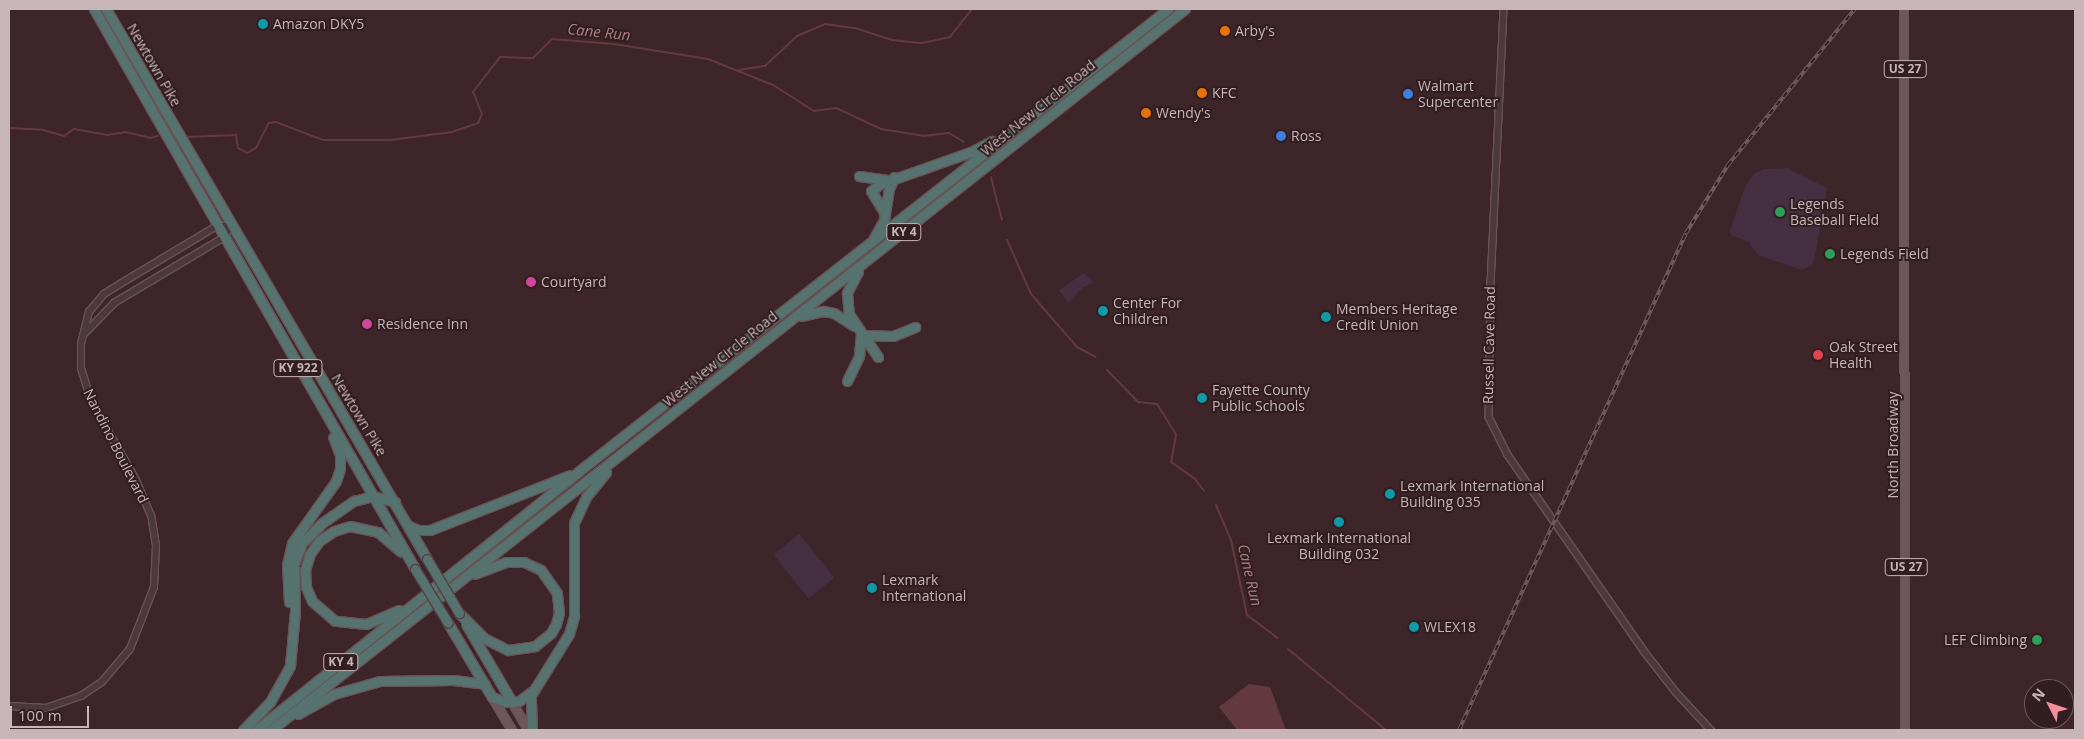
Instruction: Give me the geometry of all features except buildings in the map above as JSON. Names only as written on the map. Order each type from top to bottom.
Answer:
[{"type":"highway","name":"Newtown Pike","points":[[94,9],[318,401],[492,697]]},
{"type":"highway","name":"Newtown Pike","points":[[106,9],[512,702]]},
{"type":"highway","name":"West New Circle Road","points":[[256,730],[579,471],[872,242],[1010,131],[1168,9]]},
{"type":"highway","name":"West New Circle Road","points":[[272,730],[1185,9]]},
{"type":"highway","points":[[884,214],[870,191],[890,179],[971,152],[1010,131]]},
{"type":"highway","points":[[859,176],[890,179]]},
{"type":"highway","points":[[872,242],[884,214],[890,179]]},
{"type":"highway","points":[[854,326],[847,303],[851,282],[866,262]]},
{"type":"highway","points":[[834,313],[847,303]]},
{"type":"highway","points":[[787,323],[809,313],[834,313],[854,326],[878,357]]},
{"type":"highway","points":[[861,335],[893,336],[915,327]]},
{"type":"highway","points":[[847,381],[859,356],[861,335]]},
{"type":"highway","points":[[293,619],[287,575],[292,543],[336,481],[340,469],[338,447],[318,401]]},
{"type":"highway","points":[[492,697],[512,702],[524,699],[534,689],[569,634],[574,616],[574,523],[586,497],[614,461]]},
{"type":"highway","points":[[407,525],[418,530],[430,530],[579,471]]},
{"type":"highway","points":[[243,730],[270,702],[285,678],[292,653],[294,564],[302,543],[343,507],[373,496],[394,502]]},
{"type":"highway","points":[[416,569],[395,545],[378,532],[350,526],[334,531],[319,541],[307,562],[305,578],[316,607],[327,617],[349,625],[383,619],[426,594]]},
{"type":"highway","points":[[455,585],[497,564],[524,562],[548,576],[559,602],[556,624],[551,634],[535,646],[516,650],[490,642],[459,613]]},
{"type":"highway","points":[[272,730],[334,694],[367,683],[422,680],[485,684]]},
{"type":"highway","points":[[530,730],[529,709],[534,689]]},
{"type":"main road","name":"North Broadway","points":[[1904,9],[1906,730]]},
{"type":"main road","name":"Newtown Pike","points":[[492,697],[512,730]]},
{"type":"main road","name":"Newtown Pike","points":[[512,702],[530,730]]},
{"type":"street","name":"Russell Cave Road","points":[[1504,9],[1490,295],[1489,417],[1508,455],[1644,651],[1676,692],[1711,730]]},
{"type":"street","points":[[217,226],[232,226]]},
{"type":"street","name":"Nandino Boulevard","points":[[9,706],[46,708],[81,696],[102,682],[130,648],[154,587],[156,549],[151,516],[136,480],[84,384],[80,355],[84,335],[89,312],[104,294],[217,226]]},
{"type":"street","points":[[84,335],[123,297],[224,238],[232,226]]},
{"type":"shaded area","name":"Legends Baseball Field","points":[[1787,168],[1827,188],[1815,256],[1812,265],[1802,270],[1758,255],[1749,242],[1731,235],[1730,230],[1746,185],[1755,173],[1764,169]]},
{"type":"shaded area","points":[[1084,273],[1094,282],[1082,288],[1068,303],[1059,290]]},
{"type":"shaded area","points":[[799,534],[834,578],[809,598],[773,555]]},
{"type":"shaded area","points":[[1249,684],[1270,687],[1286,730],[1237,730],[1219,707]]},
{"type":"waterway","points":[[739,70],[765,66],[797,36],[825,24],[855,28],[892,40],[922,43],[950,37],[972,9]]},
{"type":"waterway","name":"Cane Run","points":[[187,137],[236,135],[238,148],[247,153],[256,148],[269,123],[276,122],[323,140],[390,140],[452,132],[478,123],[482,114],[473,92],[500,57],[533,58],[552,39],[614,44],[708,59],[773,85],[814,111],[836,108],[881,129],[924,136],[949,133],[964,142]]},
{"type":"waterway","name":"Cane Run","points":[[9,128],[43,130],[64,136],[74,129],[107,135],[125,132],[150,138],[158,136]]},
{"type":"waterway","name":"Cane Run","points":[[991,177],[1002,220]]},
{"type":"waterway","name":"Cane Run","points":[[1007,240],[1031,294],[1077,347],[1096,357]]},
{"type":"waterway","name":"Cane Run","points":[[1107,370],[1138,402],[1157,404],[1176,435],[1171,462],[1195,479],[1204,491]]},
{"type":"waterway","name":"Cane Run","points":[[1216,505],[1231,540],[1247,615],[1277,638]]},
{"type":"waterway","name":"Cane Run","points":[[1288,649],[1386,730]]},
{"type":"railway","points":[[1459,730],[1686,233],[1728,165],[1855,9]]},
{"type":"place","name":"Amazon DKY5","points":[[263,24]]},
{"type":"place","name":"Arby's","points":[[1225,31]]},
{"type":"place","name":"KFC","points":[[1202,93]]},
{"type":"place","name":"Walmart Supercenter","points":[[1408,94]]},
{"type":"place","name":"Wendy's","points":[[1146,113]]},
{"type":"place","name":"Ross","points":[[1281,136]]},
{"type":"place","name":"Legends Baseball Field","points":[[1780,212]]},
{"type":"place","name":"Legends Field","points":[[1830,254]]},
{"type":"place","name":"Courtyard","points":[[531,282]]},
{"type":"place","name":"Center For Children","points":[[1103,311]]},
{"type":"place","name":"Members Heritage Credit Union","points":[[1326,317]]},
{"type":"place","name":"Residence Inn","points":[[367,324]]},
{"type":"place","name":"Oak Street Health","points":[[1818,355]]},
{"type":"place","name":"Fayette County Public Schools","points":[[1202,398]]},
{"type":"place","name":"Lexmark International Building 035","points":[[1390,494]]},
{"type":"place","name":"Lexmark International Building 032","points":[[1339,522]]},
{"type":"place","name":"Lexmark International","points":[[872,588]]},
{"type":"place","name":"WLEX18","points":[[1414,627]]},
{"type":"place","name":"LEF Climbing","points":[[2037,640]]}]
